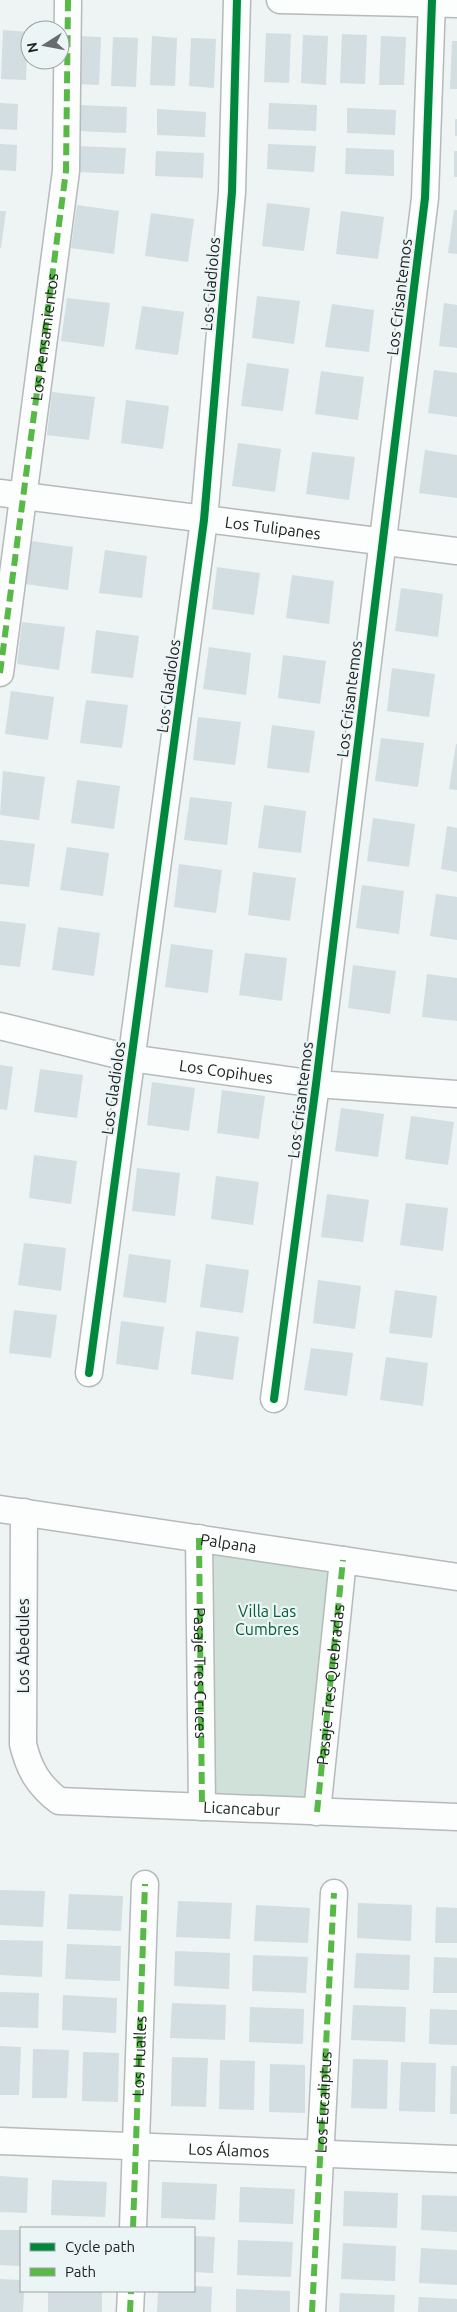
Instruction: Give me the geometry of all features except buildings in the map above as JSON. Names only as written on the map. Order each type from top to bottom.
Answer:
[{"type":"street","name":"Los Pensamientos","points":[[0,673],[11,494],[66,171],[68,0]]},
{"type":"street","name":"Los Gladiolos","points":[[89,1373],[204,520],[232,192],[237,0]]},
{"type":"street","points":[[280,0],[440,2]]},
{"type":"street","name":"Los Crisantemos","points":[[274,1399],[316,1084],[425,198],[440,2]]},
{"type":"street","name":"Los Tulipanes","points":[[11,494],[204,520],[457,550]]},
{"type":"street","name":"Los Copihues","points":[[0,1026],[130,1058],[316,1084],[457,1094]]},
{"type":"street","name":"Palpana","points":[[12,1510],[457,1577]]},
{"type":"street","name":"Los Abedules","points":[[12,1510],[23,1744],[27,1762],[35,1778]]},
{"type":"street","name":"Pasaje Tres Cruces","points":[[198,1538],[202,1807]]},
{"type":"street","name":"Pasaje Tres Quebradas","points":[[317,1812],[343,1560]]},
{"type":"street","name":"Licancabur","points":[[35,1778],[46,1791],[59,1801],[457,1817]]},
{"type":"street","name":"Los Hualles","points":[[133,2227],[145,1884]]},
{"type":"street","name":"Los Eucaliptus","points":[[312,2312],[334,1893]]},
{"type":"street","name":"Los Álamos","points":[[0,2141],[457,2159]]},
{"type":"street","points":[[130,2312],[131,2292]]},
{"type":"green space","name":"Villa Las Cumbres","points":[[210,1552],[328,1570],[306,1800],[214,1795]]},
{"type":"marked path","points":[[0,673],[66,171],[68,0]]},
{"type":"marked path","points":[[199,1538],[202,1807]]},
{"type":"marked path","points":[[317,1812],[343,1560]]},
{"type":"marked path","points":[[133,2227],[145,1884]]},
{"type":"marked path","points":[[312,2312],[334,1893]]},
{"type":"marked path","points":[[130,2312],[131,2292]]},
{"type":"cycle path","points":[[89,1373],[204,520],[232,192],[237,0]]},
{"type":"cycle path","points":[[274,1399],[316,1084],[425,198],[432,0]]}]
